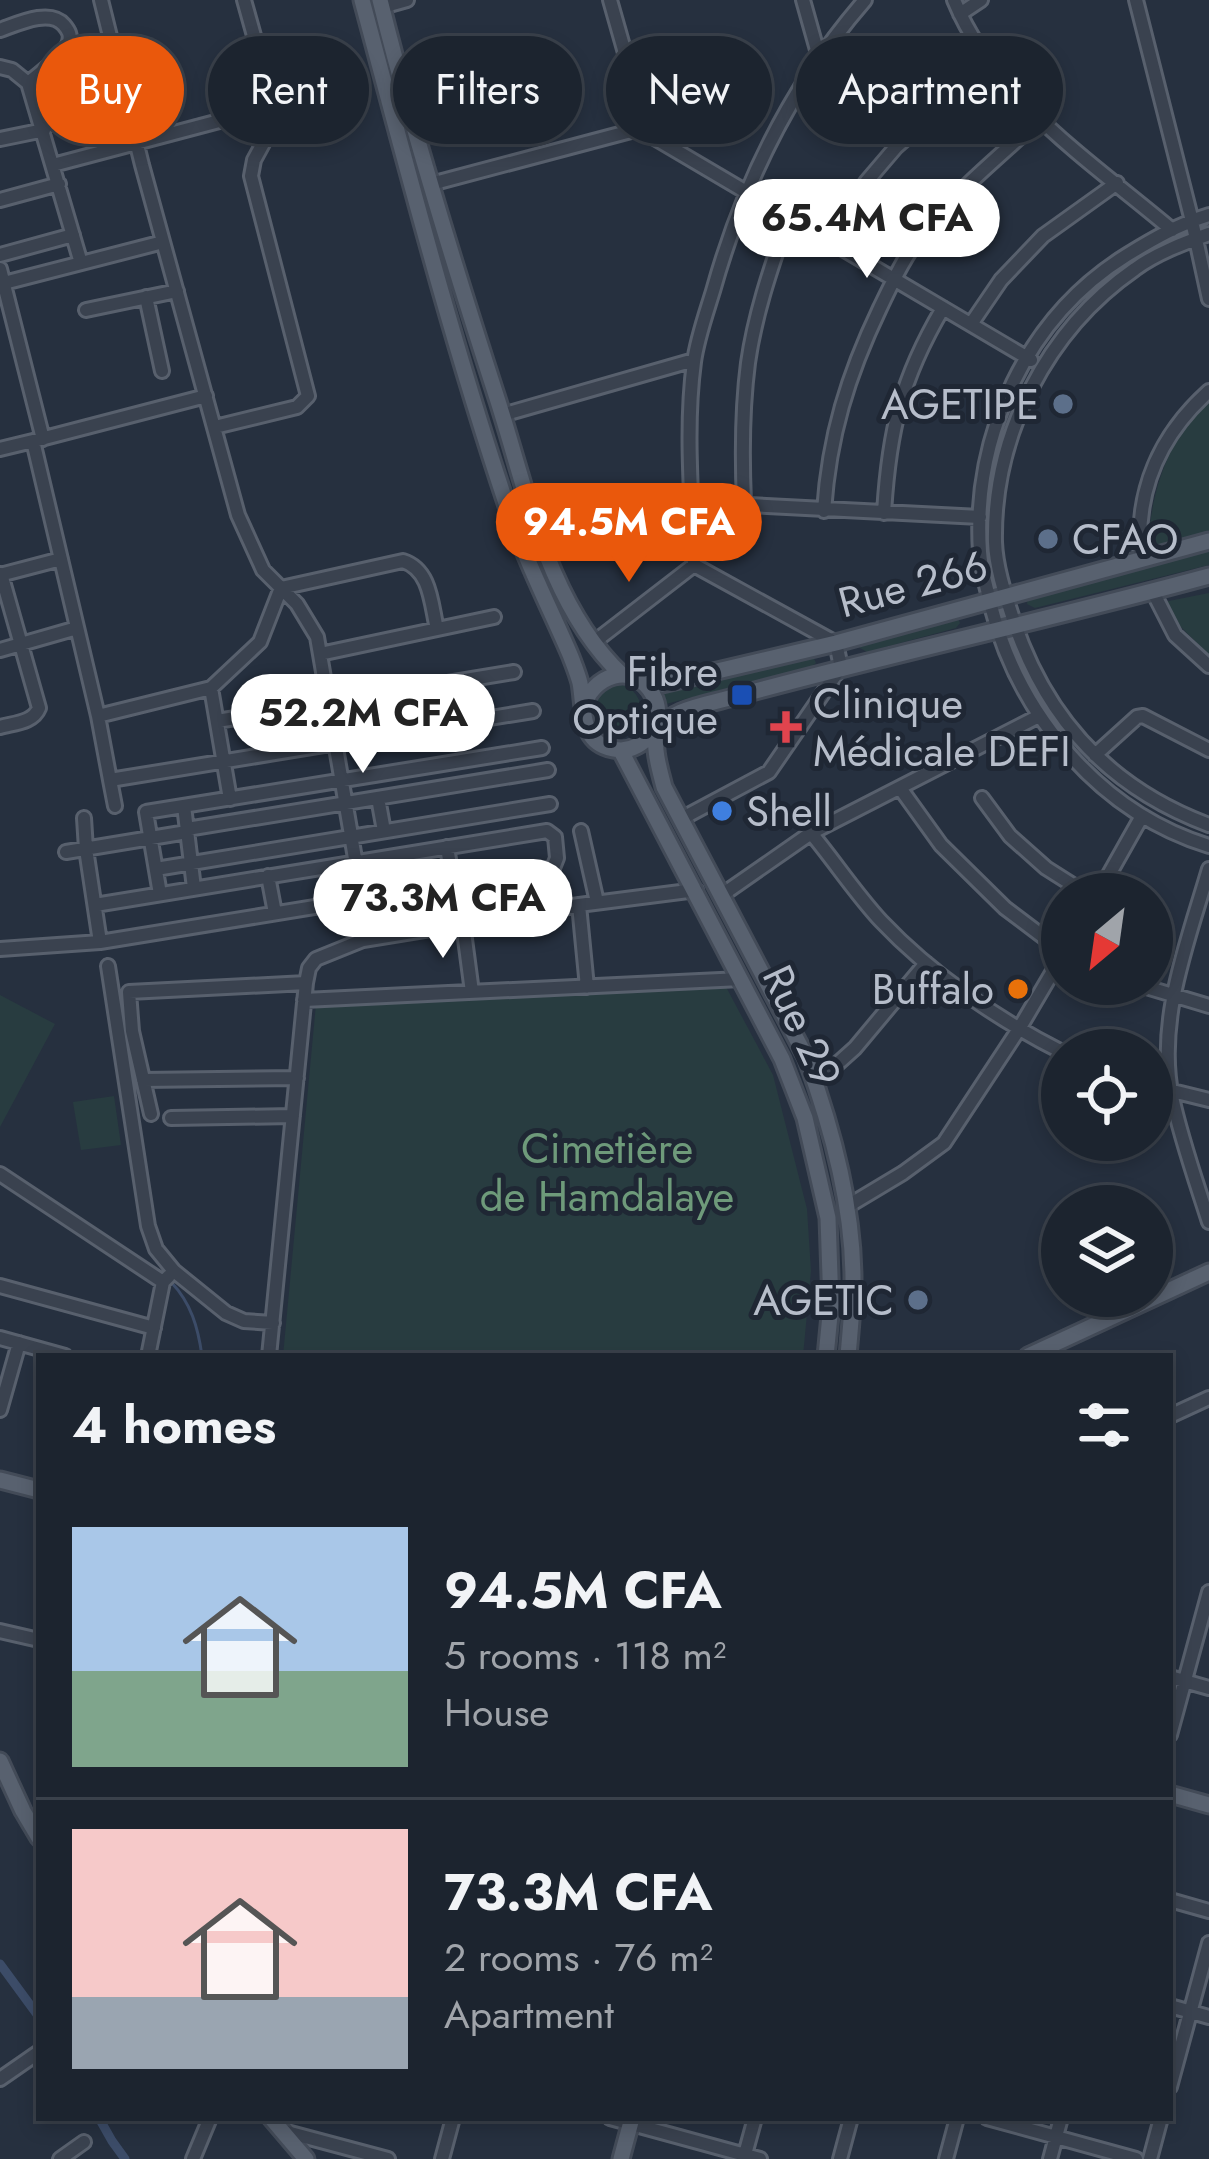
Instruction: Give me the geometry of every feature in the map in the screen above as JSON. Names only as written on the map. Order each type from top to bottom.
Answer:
[{"type":"main road","points":[[362,0],[485,436],[512,519],[572,658],[585,727],[593,740],[621,751],[641,744],[655,728]]},
{"type":"main road","points":[[381,3],[431,184],[559,583],[599,653],[650,690],[655,699],[656,754],[664,787],[806,1057],[815,1083],[848,1206],[853,1280],[848,1353]]},
{"type":"main road","name":"Rue 266","points":[[628,676],[662,683],[836,643],[1209,542]]},
{"type":"main road","name":"Rue 266","points":[[655,728],[678,712],[1209,576]]},
{"type":"main road","points":[[582,712],[595,685],[607,677],[628,676]]},
{"type":"main road","name":"Rue 29","points":[[621,751],[741,979],[805,1118],[830,1248],[826,1353]]},
{"type":"main road","points":[[1034,1353],[1209,1272]]},
{"type":"main road","points":[[1056,1353],[1209,1282]]},
{"type":"main road","points":[[0,1480],[36,1489]]},
{"type":"main road","points":[[0,1761],[36,1833]]},
{"type":"main road","points":[[1173,1795],[1209,1804]]},
{"type":"main road","points":[[621,2159],[631,2121]]},
{"type":"main road","points":[[283,2128],[306,2159]]},
{"type":"street","points":[[100,0],[109,36]]},
{"type":"street","points":[[215,427],[297,407],[308,396],[251,176],[254,160],[277,118],[244,0]]},
{"type":"street","points":[[381,3],[407,0]]},
{"type":"street","points":[[610,0],[620,36]]},
{"type":"street","points":[[802,0],[813,36]]},
{"type":"street","points":[[836,36],[865,0]]},
{"type":"street","points":[[974,36],[957,7],[981,0]]},
{"type":"street","points":[[1136,0],[1209,299]]},
{"type":"street","points":[[0,29],[46,16],[68,28],[68,48],[28,83]]},
{"type":"street","points":[[0,67],[28,83],[36,106]]},
{"type":"street","points":[[694,565],[689,446],[694,360],[745,191],[796,95]]},
{"type":"street","points":[[0,139],[36,132]]},
{"type":"street","points":[[431,184],[606,138]]},
{"type":"street","points":[[1063,138],[1172,230]]},
{"type":"street","points":[[48,144],[81,263]]},
{"type":"street","points":[[53,165],[137,144],[238,515],[263,569],[310,622],[320,654],[356,862],[363,940]]},
{"type":"street","points":[[665,144],[1041,368]]},
{"type":"street","points":[[824,240],[899,144]]},
{"type":"street","points":[[824,511],[826,476],[842,403],[854,363],[893,280],[926,228],[1014,144]]},
{"type":"street","points":[[971,324],[1001,280],[1043,236],[1117,183]]},
{"type":"street","points":[[0,200],[59,184]]},
{"type":"street","points":[[1209,215],[1172,230],[1099,273],[1068,302],[1035,344],[1003,404],[988,447],[980,517],[980,555],[1026,657],[1065,722],[1095,755],[1147,797],[1209,825]]},
{"type":"street","points":[[744,503],[748,363],[788,218]]},
{"type":"street","points":[[1209,234],[1138,266],[1096,299],[1041,368],[1009,437],[998,494],[995,546],[998,630],[1039,716],[1080,767],[1142,816],[1209,846]]},
{"type":"street","points":[[0,255],[73,236]]},
{"type":"street","points":[[115,806],[2,276],[81,263],[163,242]]},
{"type":"street","points":[[86,310],[177,291]]},
{"type":"street","points":[[146,297],[162,370]]},
{"type":"street","points":[[884,513],[887,465],[905,381],[943,308]]},
{"type":"street","points":[[502,415],[694,360]]},
{"type":"street","points":[[1141,558],[1144,493],[1156,456],[1182,416],[1209,391]]},
{"type":"street","points":[[0,449],[206,396]]},
{"type":"street","points":[[692,502],[980,517]]},
{"type":"street","points":[[0,727],[36,716],[39,709],[1,574],[61,559]]},
{"type":"street","points":[[281,588],[403,562],[423,572],[437,629]]},
{"type":"street","points":[[593,643],[694,565]]},
{"type":"street","points":[[681,820],[769,772],[841,668],[836,643],[694,565]]},
{"type":"street","points":[[98,716],[211,688],[260,642],[281,588]]},
{"type":"street","points":[[1153,592],[1175,634],[1209,666]]},
{"type":"street","points":[[320,654],[494,617]]},
{"type":"street","points":[[0,650],[77,628]]},
{"type":"street","points":[[217,721],[514,672]]},
{"type":"street","points":[[211,688],[230,799]]},
{"type":"street","points":[[110,781],[533,711]]},
{"type":"street","points":[[722,895],[812,833],[1039,716]]},
{"type":"street","points":[[1095,755],[1143,716],[1209,750]]},
{"type":"street","points":[[160,894],[146,812],[542,748]]},
{"type":"street","points":[[66,852],[548,770]]},
{"type":"street","points":[[900,788],[941,845],[1041,936]]},
{"type":"street","points":[[378,798],[394,856]]},
{"type":"street","points":[[982,798],[1010,836],[1054,873]]},
{"type":"street","points":[[156,869],[550,804]]},
{"type":"street","points":[[184,806],[194,889]]},
{"type":"street","points":[[1110,873],[1142,816]]},
{"type":"street","points":[[84,818],[100,942]]},
{"type":"street","points":[[0,949],[100,942],[553,868],[555,836],[547,831],[95,904]]},
{"type":"street","points":[[581,831],[597,902]]},
{"type":"street","points":[[812,833],[881,920],[926,963],[1041,1041]]},
{"type":"street","points":[[447,847],[453,884]]},
{"type":"street","points":[[1171,1029],[1174,997],[1209,869]]},
{"type":"street","points":[[268,876],[275,914]]},
{"type":"street","points":[[269,1353],[306,982],[316,958],[363,940],[696,890]]},
{"type":"street","points":[[579,904],[587,987]]},
{"type":"street","points":[[463,924],[472,992]]},
{"type":"street","points":[[815,1083],[855,1048],[926,963]]},
{"type":"street","points":[[108,966],[148,1226],[169,1276],[149,1353]]},
{"type":"street","points":[[304,1000],[741,979]]},
{"type":"street","points":[[151,1114],[132,1031],[129,992],[306,982]]},
{"type":"street","points":[[848,1206],[944,1143],[1041,990]]},
{"type":"street","points":[[1174,997],[1209,1006]]},
{"type":"street","points":[[143,1080],[297,1078]]},
{"type":"street","points":[[1173,1093],[1209,1100]]},
{"type":"street","points":[[1173,1100],[1209,1222]]},
{"type":"street","points":[[172,1118],[293,1116]]},
{"type":"street","points":[[0,1174],[226,1313],[244,1321],[273,1323]]},
{"type":"street","points":[[0,1286],[154,1328]]},
{"type":"street","points":[[0,1338],[55,1353]]},
{"type":"street","points":[[0,1410],[19,1342]]},
{"type":"street","points":[[1173,1417],[1209,1398]]},
{"type":"street","points":[[1173,1712],[1177,1679],[1209,1592]]},
{"type":"street","points":[[0,1631],[36,1639]]},
{"type":"street","points":[[1177,1679],[1209,1688]]},
{"type":"street","points":[[1173,1901],[1209,1911]]},
{"type":"street","points":[[1173,2076],[1209,1943]]},
{"type":"street","points":[[1173,2007],[1209,2017]]},
{"type":"street","points":[[0,2079],[36,2054]]},
{"type":"street","points":[[193,2159],[209,2121]]},
{"type":"street","points":[[442,2159],[452,2121]]},
{"type":"street","points":[[631,2121],[749,2158],[755,2121]]},
{"type":"street","points":[[840,2159],[850,2121]]},
{"type":"street","points":[[946,2159],[956,2121]]},
{"type":"street","points":[[998,2121],[1136,2159]]},
{"type":"street","points":[[1050,2159],[1060,2121]]},
{"type":"street","points":[[1150,2159],[1161,2121]]},
{"type":"street","points":[[283,2128],[388,2159]]},
{"type":"street","points":[[60,2159],[84,2142]]},
{"type":"green space","points":[[1209,402],[1209,535],[1148,549],[1152,509],[1164,469],[1182,432]]},
{"type":"green space","points":[[1209,551],[1209,565],[1035,608],[1027,604],[1031,595]]},
{"type":"green space","points":[[1209,593],[1209,655],[1170,616],[1164,602]]},
{"type":"green space","points":[[957,616],[956,628],[867,652],[860,648],[860,644]]},
{"type":"green space","points":[[812,654],[816,663],[811,667],[662,705],[658,691]]},
{"type":"green space","points":[[615,684],[633,692],[641,710],[633,728],[615,736],[597,728],[589,710],[597,692]]},
{"type":"green space","name":"Cimetière de Hamdalaye","points":[[725,985],[773,1075],[807,1209],[811,1271],[803,1353],[283,1353],[316,1004]]},
{"type":"green space","points":[[0,995],[55,1024],[0,1127]]},
{"type":"green space","points":[[114,1096],[121,1145],[81,1150],[73,1102]]},
{"type":"waterway","points":[[117,1244],[164,1275]]},
{"type":"waterway","points":[[171,1282],[192,1316],[201,1353]]},
{"type":"waterway","points":[[0,1964],[36,2013]]},
{"type":"waterway","points":[[101,2121],[125,2159]]},
{"type":"place","name":"AGETIPE","points":[[1063,404]]},
{"type":"place","name":"CFAO","points":[[1048,539]]},
{"type":"place","name":"Fibre Optique","points":[[742,695]]},
{"type":"place","name":"Clinique Médicale DEFI","points":[[786,727]]},
{"type":"place","name":"Shell","points":[[722,811]]},
{"type":"place","name":"Buffalo","points":[[1018,989]]},
{"type":"place","name":"AGETIC","points":[[918,1300]]}]
